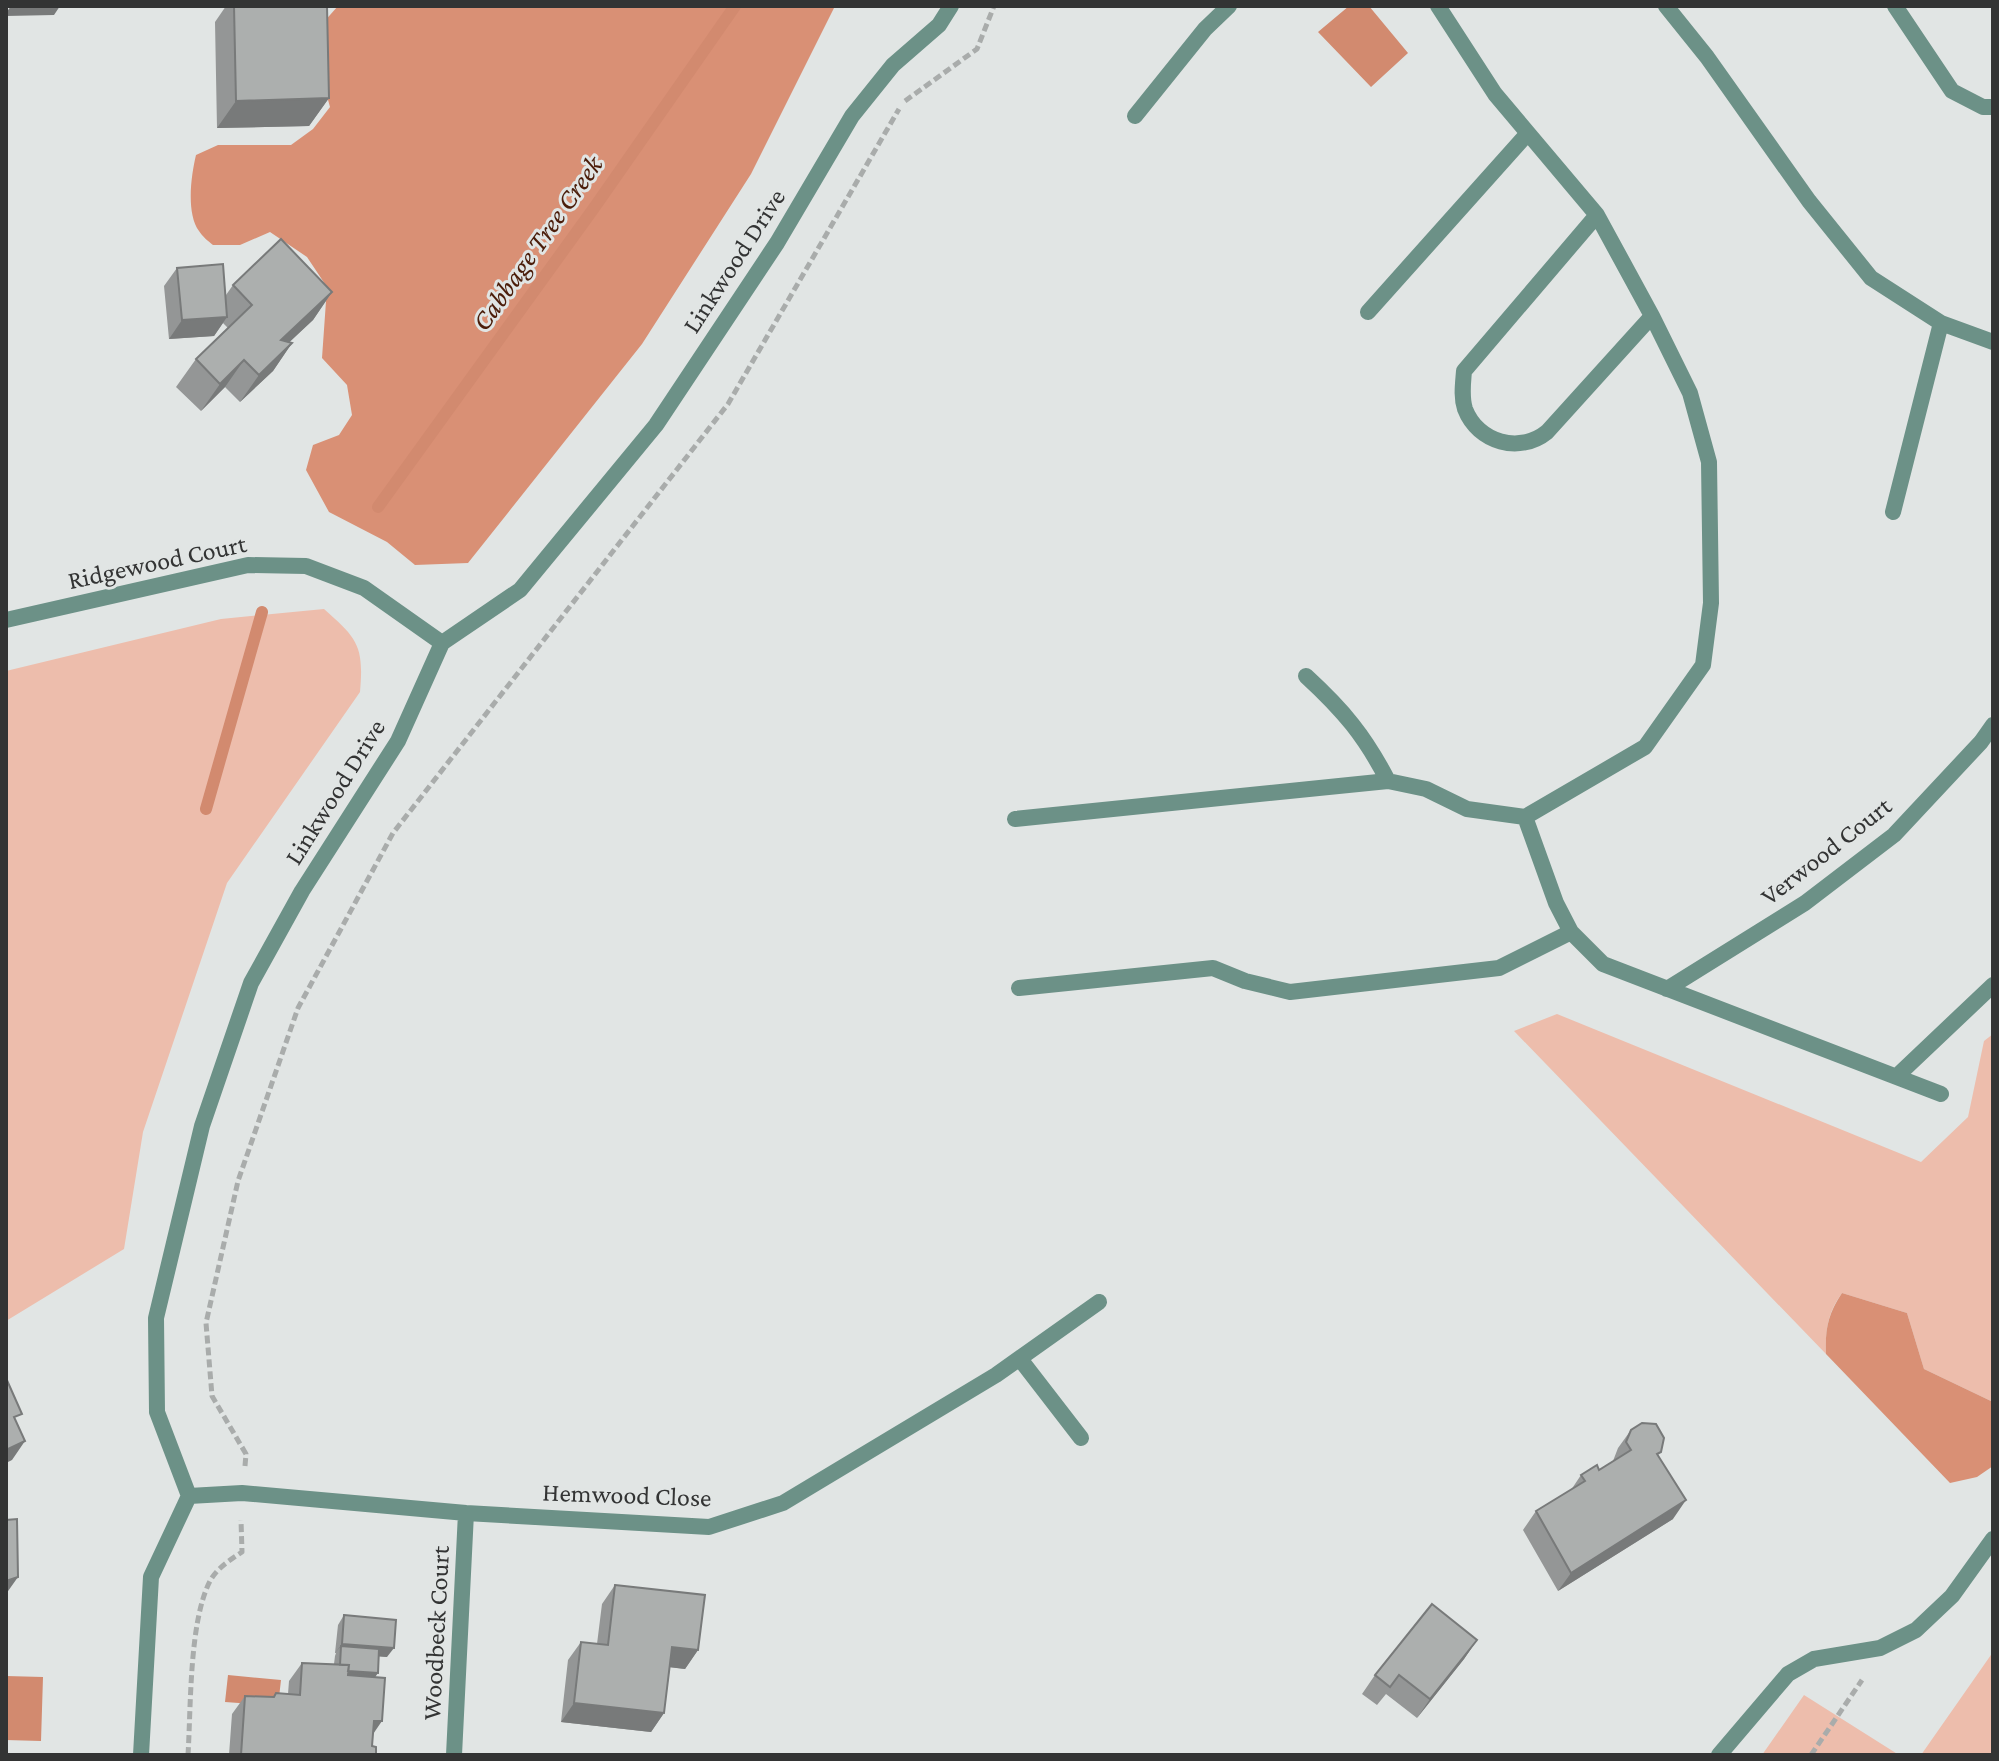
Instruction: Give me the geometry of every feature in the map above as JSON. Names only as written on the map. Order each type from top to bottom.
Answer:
[{"type":"street","name":"Linkwood Drive","points":[[189,1496],[157,1412],[156,1318],[202,1126],[251,983],[302,891],[398,741],[442,643],[520,590],[656,425],[777,243],[852,116],[893,65],[939,25],[951,6]]},
{"type":"street","points":[[1135,116],[1205,29],[1229,6]]},
{"type":"street","points":[[1015,819],[1388,781],[1426,789],[1467,809],[1525,817],[1645,747],[1703,665],[1711,603],[1709,462],[1690,393],[1597,215],[1495,94],[1438,6]]},
{"type":"street","points":[[1666,6],[1707,57],[1809,201],[1871,278],[1941,323],[1993,342]]},
{"type":"street","points":[[1895,6],[1952,91],[1983,107],[1993,107]]},
{"type":"street","points":[[1368,312],[1528,133]]},
{"type":"street","points":[[1597,215],[1464,371],[1462,392],[1465,409],[1487,435],[1501,442],[1517,445],[1535,442],[1652,316]]},
{"type":"street","points":[[1893,512],[1941,323]]},
{"type":"street","name":"Ridgewood Court","points":[[6,620],[248,565],[306,566],[364,588],[442,643]]},
{"type":"street","points":[[1306,676],[1338,705],[1369,744],[1388,781]]},
{"type":"street","name":"Verwood Court","points":[[1667,989],[1805,903],[1894,835],[1981,742],[1993,725]]},
{"type":"street","points":[[1525,817],[1556,903],[1571,932],[1603,964],[1941,1094]]},
{"type":"street","points":[[1019,988],[1213,968],[1245,981],[1290,992],[1499,968],[1571,932]]},
{"type":"street","points":[[1897,1076],[1993,985]]},
{"type":"street","name":"Hemwood Close","points":[[189,1496],[242,1493],[466,1513],[709,1527],[783,1503],[996,1375],[1099,1302]]},
{"type":"street","points":[[1020,1359],[1081,1438]]},
{"type":"street","points":[[141,1755],[151,1577],[189,1496]]},
{"type":"street","name":"Woodbeck Court","points":[[454,1755],[466,1513]]},
{"type":"street","points":[[1719,1755],[1788,1674],[1814,1659],[1880,1648],[1916,1630],[1952,1596],[1993,1539]]},
{"type":"path","points":[[188,1755],[198,1613],[211,1579],[224,1563],[242,1552],[240,1536],[246,1454],[212,1396],[206,1323],[238,1181],[298,1008],[393,833],[728,404],[903,102],[977,49],[994,6]]},
{"type":"path","points":[[1811,1755],[1869,1669],[1870,1649]]},
{"type":"shaded area","points":[[338,6],[835,6],[751,174],[642,344],[468,563],[415,565],[387,542],[329,512],[306,470],[313,445],[339,435],[352,415],[347,385],[322,358],[327,287],[307,257],[270,232],[240,245],[213,245],[200,233],[192,214],[191,184],[196,155],[218,145],[291,145],[313,129],[330,107],[317,60],[322,24]]},
{"type":"shaded area","points":[[1349,6],[1369,6],[1408,53],[1371,87],[1318,32]]},
{"type":"shaded area","points":[[324,609],[345,628],[356,644],[361,664],[360,692],[227,883],[143,1132],[124,1249],[6,1321],[6,671],[221,619]]},
{"type":"shaded area","points":[[1557,1014],[1921,1162],[1968,1117],[1984,1041],[1993,1034],[1993,1402],[1924,1369],[1907,1313],[1842,1293],[1828,1322],[1826,1354],[1514,1031]]},
{"type":"shaded area","points":[[1842,1293],[1907,1313],[1924,1369],[1993,1402],[1993,1466],[1977,1477],[1950,1483],[1826,1354],[1828,1322]]},
{"type":"shaded area","points":[[1993,1652],[1993,1755],[1921,1755]]},
{"type":"shaded area","points":[[228,1675],[281,1680],[278,1706],[225,1702]]},
{"type":"shaded area","points":[[6,1676],[43,1677],[41,1741],[6,1740]]},
{"type":"shaded area","points":[[1804,1695],[1899,1755],[1762,1755]]},
{"type":"building","points":[[234,6],[327,6],[329,98],[236,101]]},
{"type":"building","points":[[281,239],[332,292],[281,340],[292,343],[259,375],[244,360],[220,384],[196,359],[252,305],[233,285]]},
{"type":"building","points":[[223,264],[227,317],[182,320],[177,268]]},
{"type":"building","points":[[6,1378],[22,1414],[14,1417],[25,1441],[6,1450]]},
{"type":"building","points":[[1642,1423],[1656,1424],[1664,1438],[1661,1452],[1657,1454],[1686,1500],[1571,1573],[1536,1511],[1585,1481],[1581,1475],[1597,1465],[1599,1470],[1631,1450],[1626,1442],[1631,1430]]},
{"type":"building","points":[[17,1519],[18,1577],[6,1581],[6,1520]]},
{"type":"building","points":[[615,1585],[705,1595],[698,1650],[672,1647],[664,1713],[574,1703],[581,1642],[608,1645]]},
{"type":"building","points":[[1432,1604],[1477,1640],[1430,1699],[1399,1675],[1390,1687],[1375,1675]]},
{"type":"building","points":[[344,1615],[396,1620],[394,1648],[342,1644]]},
{"type":"building","points":[[341,1646],[379,1649],[378,1673],[348,1671],[349,1665],[340,1665]]},
{"type":"building","points":[[302,1663],[349,1665],[348,1675],[385,1678],[382,1721],[374,1721],[372,1746],[376,1747],[376,1755],[241,1755],[245,1696],[274,1697],[276,1693],[300,1695]]},
{"type":"waterway","name":"Cabbage Tree Creek","points":[[378,507],[735,6]]},
{"type":"waterway","name":"Cabbage Tree Creek","points":[[206,809],[262,612]]}]
